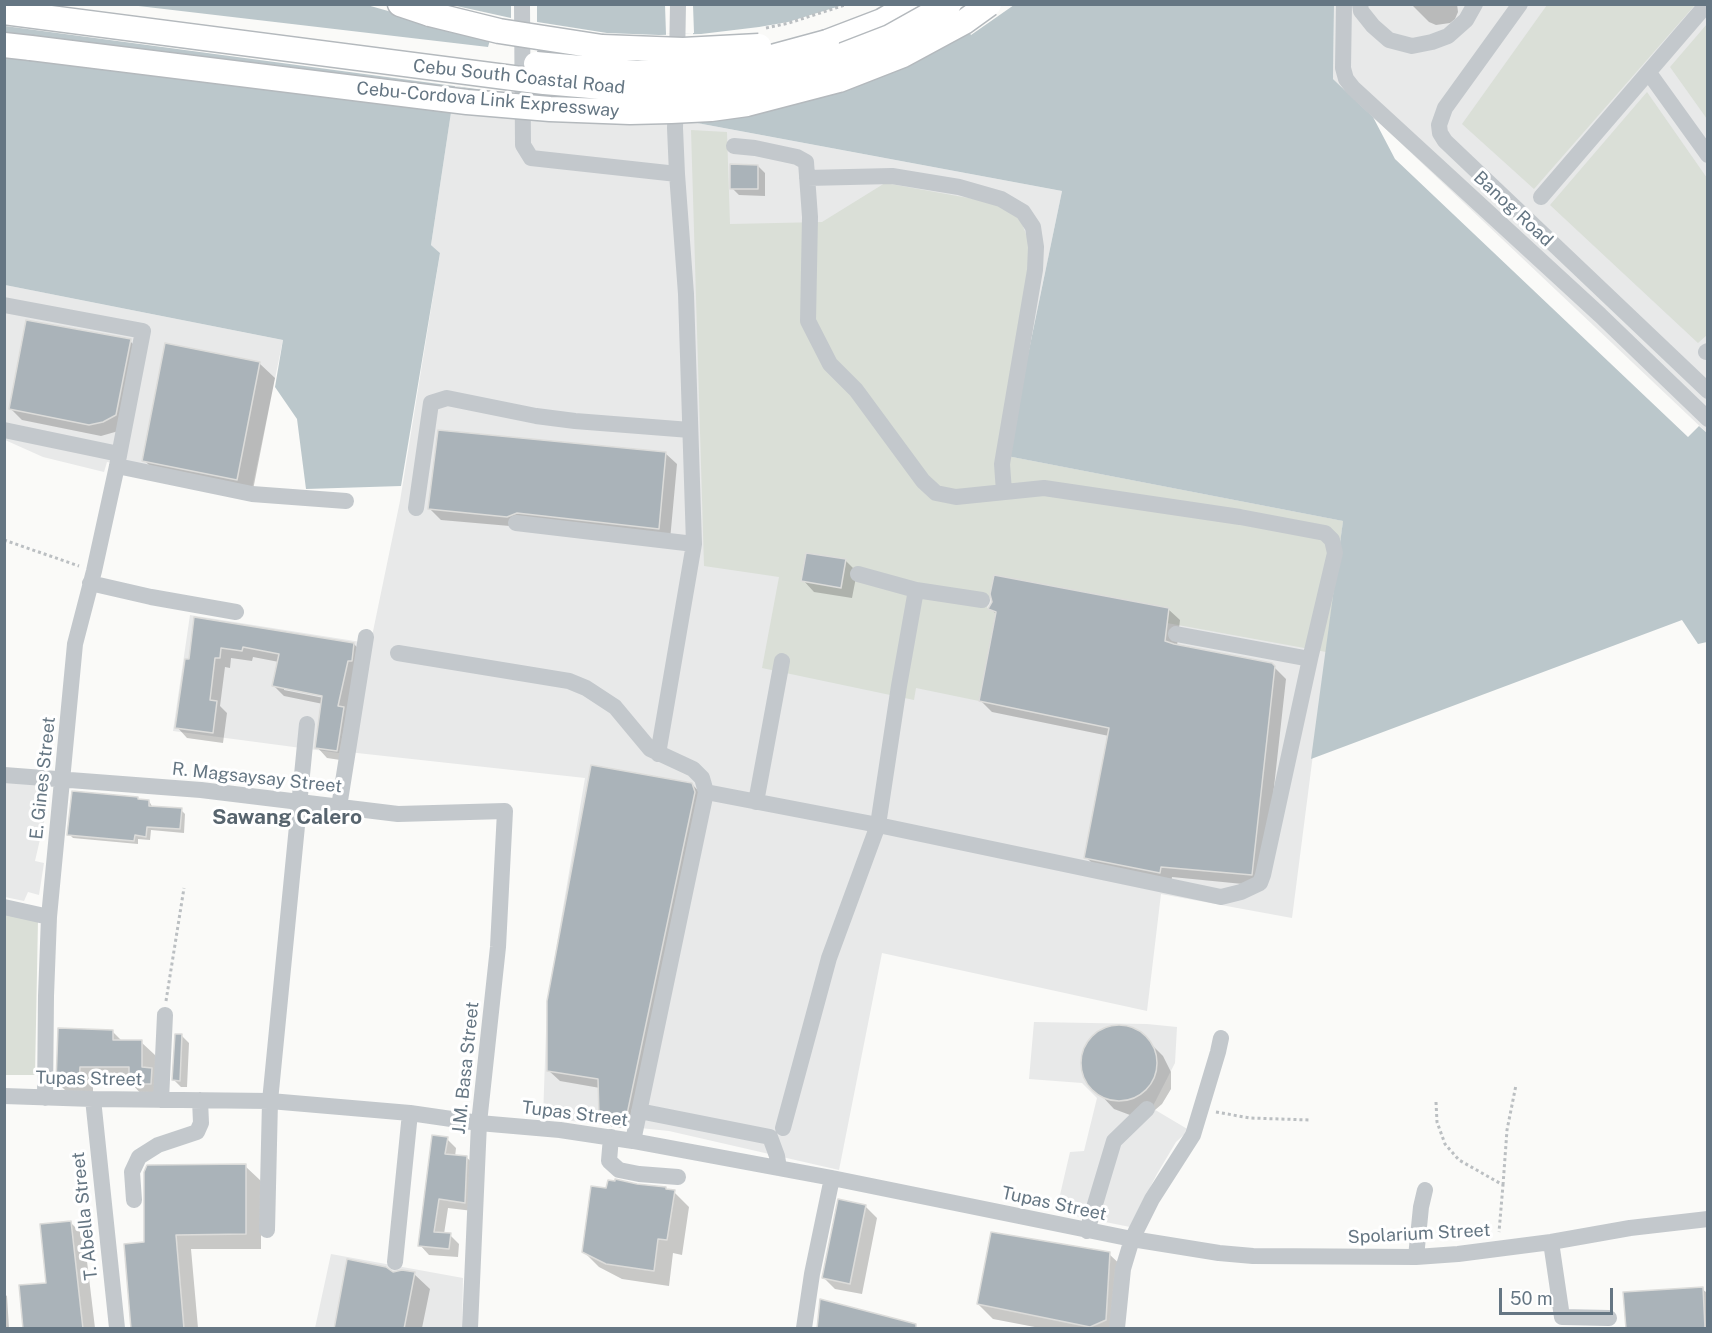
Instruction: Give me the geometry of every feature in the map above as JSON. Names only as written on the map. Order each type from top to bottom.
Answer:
[{"type":"highway","name":"Cebu South Coastal Road","points":[[72,4],[546,66],[637,73],[707,69],[768,58],[833,40],[882,21],[912,4]]},
{"type":"highway","points":[[400,4],[499,31],[602,47],[715,50],[833,40]]},
{"type":"highway","name":"Cebu South Coastal Road","points":[[4,12],[544,82],[625,89],[657,89],[727,84],[769,78],[799,70],[890,37],[949,4]]},
{"type":"highway","name":"Cebu-Cordova Link Expressway","points":[[4,45],[467,102],[550,109],[671,111],[747,104],[839,80],[903,55],[964,22],[989,4]]},
{"type":"street","points":[[522,4],[523,145],[531,158],[677,174]]},
{"type":"street","points":[[658,754],[693,544],[686,294],[675,128],[678,4]]},
{"type":"street","name":"Banog Road","points":[[1344,4],[1343,68],[1346,79],[1353,88],[1591,307],[1707,419]]},
{"type":"street","points":[[1360,4],[1361,11],[1373,26],[1389,40],[1412,46],[1448,36],[1466,20],[1475,4]]},
{"type":"street","points":[[1520,4],[1445,108],[1439,125],[1440,133],[1445,141],[1707,391]]},
{"type":"street","points":[[1541,197],[1707,4]]},
{"type":"street","points":[[1649,73],[1707,155]]},
{"type":"street","points":[[706,792],[878,825],[1221,897],[1241,892],[1260,883],[1263,875],[1335,553],[1332,540],[1325,533],[1295,526],[1080,492],[1044,488],[957,497],[936,492],[923,482],[856,390],[830,364],[808,321],[810,217],[806,162],[797,157],[755,148],[734,147]]},
{"type":"street","points":[[807,178],[892,176],[959,187],[1002,200],[1023,212],[1033,227],[1036,247],[1035,270],[1002,464],[1004,492]]},
{"type":"street","name":"E. Gines Street","points":[[4,305],[143,331],[118,460],[75,644],[49,917],[45,1098]]},
{"type":"street","points":[[416,508],[431,403],[447,398],[536,416],[690,430]]},
{"type":"street","points":[[4,430],[252,494],[346,501]]},
{"type":"street","points":[[516,523],[693,544]]},
{"type":"street","points":[[858,574],[916,590],[982,600]]},
{"type":"street","points":[[92,577],[151,597],[236,612]]},
{"type":"street","points":[[783,1128],[829,958],[878,825],[916,590]]},
{"type":"street","points":[[1176,634],[1310,658]]},
{"type":"street","points":[[339,807],[366,637]]},
{"type":"street","points":[[398,653],[569,681],[586,688],[615,707],[650,749],[693,769],[702,778],[706,792],[633,1141]]},
{"type":"street","points":[[756,802],[782,661]]},
{"type":"street","points":[[267,1230],[270,1101],[307,724]]},
{"type":"street","name":"R. Magsaysay Street","points":[[4,775],[201,790],[398,814],[505,812]]},
{"type":"street","name":"J.M. Basa Street","points":[[470,1329],[479,1123],[498,947],[505,812]]},
{"type":"street","points":[[4,907],[49,917]]},
{"type":"street","points":[[161,1100],[165,1015]]},
{"type":"street","points":[[1117,1329],[1123,1269],[1132,1239],[1152,1199],[1193,1135],[1221,1038]]},
{"type":"street","name":"Tupas Street","points":[[4,1096],[270,1101],[410,1113],[479,1123],[560,1130],[611,1137],[832,1178],[1132,1239]]},
{"type":"street","name":"T. Abella Street","points":[[93,1099],[117,1329]]},
{"type":"street","points":[[134,1200],[132,1172],[139,1157],[158,1145],[197,1132],[201,1124],[200,1100]]},
{"type":"street","points":[[1087,1231],[1114,1141],[1147,1109]]},
{"type":"street","points":[[639,1111],[770,1137],[777,1156],[778,1168]]},
{"type":"street","points":[[395,1262],[410,1113]]},
{"type":"street","points":[[611,1137],[609,1161],[620,1170],[678,1178]]},
{"type":"street","points":[[804,1329],[812,1274],[832,1178]]},
{"type":"street","points":[[1416,1257],[1425,1190]]},
{"type":"street","name":"Spolarium Street","points":[[1132,1239],[1253,1256],[1416,1257],[1551,1242],[1630,1228],[1707,1219]]},
{"type":"street","points":[[1551,1242],[1562,1317],[1609,1318]]},
{"type":"path","points":[[759,29],[789,23],[848,4]]},
{"type":"path","points":[[4,540],[92,577]]},
{"type":"path","points":[[165,1015],[184,888]]},
{"type":"path","points":[[1497,1249],[1507,1130],[1516,1084]]},
{"type":"path","points":[[1436,1102],[1437,1122],[1445,1144],[1459,1160],[1503,1185]]},
{"type":"path","points":[[1201,1108],[1250,1118],[1310,1120]]},
{"type":"shaded area","points":[[4,5],[1334,5],[1333,79],[1373,117],[1395,159],[1688,437],[1699,426],[1707,433],[1707,642],[1698,644],[1682,620],[1311,759],[1343,521],[1007,456],[1062,191],[697,123],[693,33],[666,34],[665,118],[541,104],[537,21],[511,18],[511,98],[455,86],[431,245],[440,253],[401,486],[306,489],[297,419],[275,387],[283,340],[5,285]]},
{"type":"shaded area","points":[[1334,5],[1707,5],[1707,433],[1333,79]]},
{"type":"shaded area","points":[[1547,5],[1695,5],[1534,189],[1462,124]]},
{"type":"shaded area","points":[[1708,24],[1707,119],[1670,67]]},
{"type":"shaded area","points":[[455,86],[511,98],[697,123],[1062,191],[1007,456],[1343,521],[1292,918],[1161,894],[1147,1011],[882,953],[839,1170],[669,1131],[543,1118],[547,1002],[585,778],[348,752],[400,501],[440,253],[431,245]]},
{"type":"shaded area","points":[[1647,92],[1707,178],[1707,335],[1698,343],[1550,205]]},
{"type":"shaded area","points":[[691,130],[727,132],[730,224],[822,222],[885,183],[1002,204],[1021,221],[1030,245],[1007,456],[1343,521],[1326,652],[1167,623],[1169,608],[995,576],[987,608],[996,612],[979,701],[916,688],[914,700],[762,668],[779,577],[704,566]]},
{"type":"shaded area","points":[[5,285],[283,340],[252,489],[107,462],[104,472],[43,457],[5,440]]},
{"type":"shaded area","points":[[190,615],[361,642],[339,753],[173,731]]},
{"type":"shaded area","points":[[5,782],[46,786],[50,796],[35,861],[44,863],[39,895],[28,892],[24,901],[5,897]]},
{"type":"shaded area","points":[[5,913],[38,920],[35,1075],[5,1075]]},
{"type":"shaded area","points":[[1034,1022],[1147,1024],[1177,1027],[1175,1063],[1152,1108],[1189,1130],[1176,1142],[1130,1227],[1056,1212],[1070,1152],[1084,1151],[1097,1098],[1082,1083],[1029,1079]]},
{"type":"shaded area","points":[[331,1254],[463,1278],[462,1328],[315,1328]]},
{"type":"pier","points":[[5,5],[130,5],[488,47],[490,40],[367,5],[452,5],[511,18],[511,5],[537,5],[537,21],[531,21],[607,33],[659,35],[701,34],[759,27],[788,22],[843,5],[1014,5],[971,35],[958,11],[693,101],[691,36],[669,37],[668,102],[538,97],[534,24],[514,22],[514,94],[5,26]]},
{"type":"pier","points":[[665,5],[693,5],[694,33],[666,34]]},
{"type":"building","points":[[730,164],[758,165],[758,189],[730,189]]},
{"type":"building","points":[[26,320],[131,339],[116,415],[103,422],[89,425],[9,409]]},
{"type":"building","points":[[165,343],[260,362],[237,480],[142,461]]},
{"type":"building","points":[[438,430],[666,452],[659,529],[517,513],[507,517],[428,509]]},
{"type":"building","points":[[806,553],[846,559],[841,588],[801,581]]},
{"type":"building","points":[[994,575],[1169,608],[1165,641],[1272,663],[1275,666],[1252,875],[1161,867],[1160,873],[1084,858],[1109,728],[979,701],[996,612],[988,609],[992,602],[990,594]]},
{"type":"building","points":[[194,617],[354,643],[352,661],[348,661],[338,706],[344,707],[337,751],[315,748],[322,696],[272,686],[279,654],[243,647],[242,651],[221,648],[220,658],[215,658],[210,700],[217,701],[213,733],[175,728],[185,659],[189,659]]},
{"type":"building","points":[[591,765],[692,783],[695,792],[626,1119],[599,1116],[598,1079],[547,1071],[547,1001]]},
{"type":"building","points":[[72,791],[138,797],[138,799],[149,800],[149,806],[182,808],[180,829],[147,827],[146,837],[135,835],[134,841],[67,835]]},
{"type":"building","points":[[1119,1025],[1133,1028],[1146,1036],[1154,1049],[1157,1063],[1154,1077],[1146,1090],[1133,1098],[1119,1101],[1105,1098],[1092,1090],[1084,1077],[1081,1063],[1084,1049],[1092,1036],[1105,1028]]},
{"type":"building","points":[[58,1028],[113,1030],[113,1040],[142,1040],[142,1067],[152,1068],[151,1084],[129,1084],[129,1067],[80,1067],[79,1084],[56,1083]]},
{"type":"building","points":[[175,1034],[182,1034],[180,1081],[172,1080]]},
{"type":"building","points":[[432,1135],[448,1137],[445,1154],[467,1156],[465,1203],[439,1199],[434,1232],[451,1233],[449,1249],[418,1246]]},
{"type":"building","points":[[246,1164],[246,1234],[176,1235],[184,1329],[131,1329],[124,1244],[144,1242],[144,1172],[147,1165]]},
{"type":"building","points":[[615,1179],[675,1190],[667,1240],[658,1239],[654,1271],[606,1264],[582,1252],[591,1186],[606,1188],[608,1180],[615,1181]]},
{"type":"building","points":[[838,1199],[866,1205],[850,1284],[822,1278]]},
{"type":"building","points":[[71,1221],[83,1329],[23,1329],[19,1285],[46,1283],[40,1224]]},
{"type":"building","points":[[991,1232],[1110,1252],[1106,1320],[1090,1327],[977,1304]]},
{"type":"building","points":[[347,1259],[386,1267],[393,1272],[402,1270],[415,1272],[404,1329],[334,1329]]},
{"type":"building","points":[[1703,1287],[1705,1328],[1626,1329],[1623,1292]]},
{"type":"building","points":[[820,1299],[916,1324],[916,1329],[817,1329]]},
{"type":"district","name":"Sawang Calero","points":[[287,818]]}]
